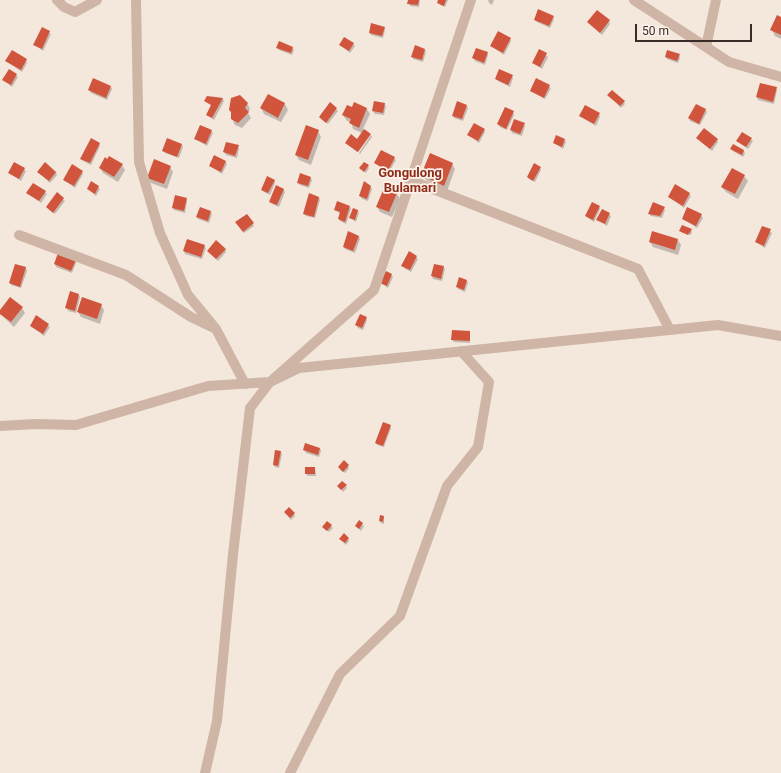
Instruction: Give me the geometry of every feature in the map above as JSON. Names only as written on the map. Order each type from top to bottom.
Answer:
[{"type":"street","points":[[57,0],[64,7],[75,12],[97,0]]},
{"type":"street","points":[[136,0],[139,162],[160,233],[188,295],[216,329],[245,384]]},
{"type":"street","points":[[205,773],[217,721],[233,554],[250,408],[270,382],[374,290],[471,0]]},
{"type":"street","points":[[634,0],[729,62],[781,77]]},
{"type":"street","points":[[706,48],[716,0]]},
{"type":"street","points":[[410,180],[638,269],[670,330]]},
{"type":"street","points":[[19,235],[126,275],[191,317],[216,329]]},
{"type":"street","points":[[0,426],[36,424],[76,425],[208,386],[270,382],[299,368],[718,325],[781,336]]},
{"type":"street","points":[[290,773],[340,674],[400,616],[447,486],[478,447],[489,382],[461,351]]},
{"type":"building","points":[[408,0],[419,0],[418,5],[407,4]]},
{"type":"building","points":[[438,0],[446,0],[444,6],[437,3]]},
{"type":"building","points":[[538,9],[554,16],[549,26],[534,20]]},
{"type":"building","points":[[597,10],[610,20],[600,33],[587,22]]},
{"type":"building","points":[[777,15],[781,17],[781,35],[770,30]]},
{"type":"building","points":[[371,23],[385,27],[382,36],[369,33]]},
{"type":"building","points":[[42,27],[50,31],[42,49],[33,45]]},
{"type":"building","points":[[498,31],[511,38],[503,53],[490,46]]},
{"type":"building","points":[[344,37],[354,43],[349,51],[339,45]]},
{"type":"building","points":[[279,41],[293,47],[291,53],[276,48]]},
{"type":"building","points":[[415,45],[425,49],[422,60],[411,57]]},
{"type":"building","points":[[476,48],[488,52],[484,63],[472,58]]},
{"type":"building","points":[[539,49],[547,53],[540,67],[532,63]]},
{"type":"building","points":[[12,50],[27,59],[21,70],[5,61]]},
{"type":"building","points":[[667,50],[680,54],[677,61],[665,57]]},
{"type":"building","points":[[9,69],[17,74],[11,85],[2,80]]},
{"type":"building","points":[[499,69],[513,75],[508,85],[495,79]]},
{"type":"building","points":[[93,78],[111,86],[106,98],[88,90]]},
{"type":"building","points":[[536,78],[550,85],[544,98],[530,91]]},
{"type":"building","points":[[760,83],[777,87],[773,102],[756,97]]},
{"type":"building","points":[[612,90],[625,101],[620,106],[607,95]]},
{"type":"building","points":[[268,94],[285,103],[278,118],[260,108]]},
{"type":"building","points":[[240,95],[248,103],[245,108],[249,112],[238,123],[231,119],[231,112],[229,110],[231,98]]},
{"type":"building","points":[[207,96],[223,98],[212,118],[206,115],[211,105],[204,101]]},
{"type":"building","points":[[374,101],[385,103],[383,113],[372,111]]},
{"type":"building","points":[[457,101],[467,105],[462,119],[452,116]]},
{"type":"building","points":[[330,102],[337,108],[326,123],[319,117]]},
{"type":"building","points":[[354,102],[367,108],[359,128],[349,123],[351,119],[342,115],[347,105],[352,107]]},
{"type":"building","points":[[696,104],[706,109],[699,124],[688,118]]},
{"type":"building","points":[[585,105],[600,113],[594,124],[579,116]]},
{"type":"building","points":[[505,107],[514,111],[506,129],[497,124]]},
{"type":"building","points":[[514,119],[525,123],[520,134],[510,130]]},
{"type":"building","points":[[474,123],[485,129],[478,141],[467,135]]},
{"type":"building","points":[[200,125],[212,130],[206,144],[194,139]]},
{"type":"building","points":[[306,125],[319,130],[308,160],[295,155]]},
{"type":"building","points":[[704,128],[718,139],[710,149],[696,138]]},
{"type":"building","points":[[364,129],[371,134],[358,152],[345,143],[351,134],[357,139]]},
{"type":"building","points":[[742,132],[752,138],[746,147],[736,141]]},
{"type":"building","points":[[556,135],[565,139],[562,147],[553,143]]},
{"type":"building","points":[[91,138],[100,143],[90,163],[80,159]]},
{"type":"building","points":[[167,138],[182,144],[177,157],[162,151]]},
{"type":"building","points":[[226,142],[239,145],[235,156],[223,152]]},
{"type":"building","points":[[733,144],[744,150],[742,155],[730,149]]},
{"type":"building","points":[[381,150],[395,157],[388,171],[374,163]]},
{"type":"building","points":[[430,153],[453,163],[444,186],[421,175]]},
{"type":"building","points":[[214,155],[226,161],[221,172],[209,166]]},
{"type":"building","points":[[109,156],[123,164],[114,177],[99,168],[105,157],[107,159]]},
{"type":"building","points":[[154,159],[171,166],[164,184],[147,178]]},
{"type":"building","points":[[14,162],[25,168],[19,179],[8,173]]},
{"type":"building","points":[[45,162],[56,172],[49,181],[37,172]]},
{"type":"building","points":[[364,162],[369,165],[364,172],[359,168]]},
{"type":"building","points":[[534,163],[541,167],[533,181],[527,177]]},
{"type":"building","points":[[72,164],[83,171],[74,186],[63,180]]},
{"type":"building","points":[[732,168],[745,175],[735,194],[721,187]]},
{"type":"building","points":[[300,173],[311,177],[308,186],[297,183]]},
{"type":"building","points":[[267,176],[275,180],[268,193],[261,190]]},
{"type":"building","points":[[91,181],[99,186],[95,194],[87,189]]},
{"type":"building","points":[[364,181],[371,186],[367,199],[359,196]]},
{"type":"building","points":[[33,183],[46,191],[39,201],[26,193]]},
{"type":"building","points":[[675,184],[690,193],[683,206],[668,197]]},
{"type":"building","points":[[276,185],[284,189],[277,205],[269,202]]},
{"type":"building","points":[[384,188],[397,193],[389,212],[376,207]]},
{"type":"building","points":[[57,192],[64,198],[53,213],[46,207]]},
{"type":"building","points":[[309,193],[319,197],[314,217],[303,214]]},
{"type":"building","points":[[175,195],[187,198],[184,211],[172,208]]},
{"type":"building","points":[[337,201],[350,206],[345,222],[338,219],[340,212],[334,210]]},
{"type":"building","points":[[592,202],[600,206],[593,220],[585,216]]},
{"type":"building","points":[[653,202],[665,207],[660,216],[648,214]]},
{"type":"building","points":[[200,207],[211,211],[208,221],[196,217]]},
{"type":"building","points":[[687,207],[702,214],[696,226],[682,219]]},
{"type":"building","points":[[353,208],[358,210],[355,220],[349,218]]},
{"type":"building","points":[[602,209],[610,213],[605,224],[596,220]]},
{"type":"building","points":[[247,214],[254,223],[243,232],[235,222]]},
{"type":"building","points":[[682,225],[692,229],[688,235],[679,231]]},
{"type":"building","points":[[762,226],[771,229],[764,246],[755,242]]},
{"type":"building","points":[[348,231],[359,236],[353,251],[343,247]]},
{"type":"building","points":[[652,231],[678,239],[675,250],[649,242]]},
{"type":"building","points":[[187,239],[205,245],[201,257],[183,251]]},
{"type":"building","points":[[216,240],[226,249],[216,259],[207,251]]},
{"type":"building","points":[[409,251],[417,256],[410,270],[401,266]]},
{"type":"building","points":[[58,253],[76,260],[71,271],[54,264]]},
{"type":"building","points":[[15,264],[26,267],[20,287],[9,283]]},
{"type":"building","points":[[434,264],[444,266],[441,279],[431,276]]},
{"type":"building","points":[[386,271],[392,274],[387,286],[380,283]]},
{"type":"building","points":[[459,277],[467,280],[464,290],[456,287]]},
{"type":"building","points":[[70,291],[79,294],[75,311],[65,308]]},
{"type":"building","points":[[10,297],[23,307],[11,322],[0,314],[0,310]]},
{"type":"building","points":[[82,297],[102,304],[97,319],[77,312]]},
{"type":"building","points":[[360,314],[367,317],[362,328],[355,325]]},
{"type":"building","points":[[36,315],[49,324],[43,334],[30,326]]},
{"type":"building","points":[[452,330],[470,331],[470,341],[451,340]]},
{"type":"building","points":[[383,422],[391,425],[383,446],[375,443]]},
{"type":"building","points":[[305,443],[320,448],[318,455],[303,450]]},
{"type":"building","points":[[275,450],[281,451],[278,466],[273,465]]},
{"type":"building","points":[[344,460],[349,465],[343,472],[338,467]]},
{"type":"building","points":[[305,467],[315,467],[315,474],[305,474]]},
{"type":"building","points":[[342,481],[347,485],[341,490],[337,486]]},
{"type":"building","points":[[289,507],[295,513],[290,518],[284,512]]},
{"type":"building","points":[[380,515],[384,516],[383,522],[379,521]]},
{"type":"building","points":[[359,520],[363,523],[359,529],[355,526]]},
{"type":"building","points":[[327,521],[332,525],[327,531],[322,527]]},
{"type":"building","points":[[344,533],[349,538],[345,543],[339,539]]},
{"type":"district","name":"Gongulong Bulamari","points":[[410,182]]}]
